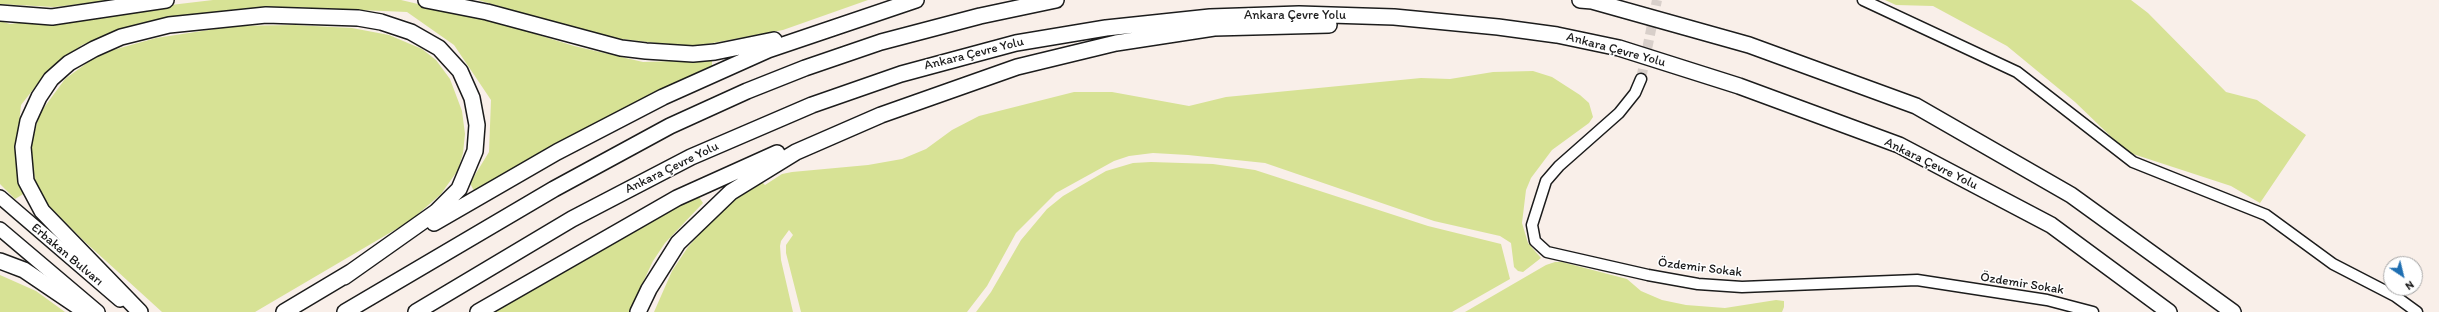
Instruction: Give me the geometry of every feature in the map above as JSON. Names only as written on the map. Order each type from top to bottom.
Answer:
[{"type":"highway","points":[[0,13],[20,16],[65,16],[166,0]]},
{"type":"highway","points":[[426,0],[487,12],[621,48],[693,54],[756,44],[907,0]]},
{"type":"highway","points":[[284,312],[557,152],[663,97],[768,50],[916,0]]},
{"type":"highway","points":[[345,312],[554,189],[670,126],[747,91],[881,42],[980,16],[1056,0]]},
{"type":"highway","points":[[1586,0],[1750,45],[1916,106],[2071,195],[2233,312]]},
{"type":"highway","name":"Ankara Çevre Yolu","points":[[416,312],[565,223],[691,157],[812,105],[894,76],[957,57],[1076,33],[1148,22],[1210,17],[1299,14],[1394,17],[1498,26],[1557,35],[1619,48],[1739,86],[1899,145],[2051,225],[2169,312]]},
{"type":"highway","points":[[140,312],[42,211],[26,181],[23,159],[24,141],[28,121],[39,97],[51,79],[69,63],[121,37],[169,25],[266,15],[358,18],[398,27],[421,37],[438,48],[460,71],[472,98],[477,124],[475,151],[459,189],[450,200],[421,224],[344,277]]},
{"type":"highway","points":[[478,312],[677,198],[782,152],[880,115],[1017,67],[1089,49],[1147,37],[1233,26],[1498,26]]},
{"type":"highway","points":[[638,312],[649,289],[678,243],[731,192],[796,152],[880,115]]},
{"type":"highway","name":"Erbakan Bulvarı","points":[[0,197],[68,258],[136,312]]},
{"type":"highway","name":"Erbakan Bulvarı","points":[[0,229],[98,312]]},
{"type":"highway","points":[[0,261],[24,270],[86,312]]},
{"type":"street","points":[[1863,0],[2017,72],[2133,162],[2266,215],[2333,264],[2395,296],[2417,312]]},
{"type":"street","name":"Özdemir Sokak","points":[[1642,79],[1619,114],[1564,161],[1546,181],[1532,225],[1535,241],[1547,252],[1648,275],[1698,284],[1742,287],[1917,280],[2047,300],[2093,312]]},
{"type":"green space","points":[[0,0],[116,0],[54,7],[0,4]]},
{"type":"green space","points":[[213,0],[401,0],[503,24],[574,46],[643,62],[712,60],[712,69],[475,193],[470,183],[489,152],[491,100],[454,45],[407,12],[288,7],[140,23],[82,45],[46,73],[21,105],[16,152],[25,193],[15,199],[0,184],[0,21],[10,24]]},
{"type":"green space","points":[[478,0],[868,0],[783,30],[691,47],[605,37]]},
{"type":"green space","points":[[1885,0],[2131,0],[2148,13],[2226,92],[2257,100],[2306,135],[2260,203],[2231,186],[2127,152],[2075,102],[2007,46],[1933,6],[1896,5]]},
{"type":"green space","points":[[294,25],[352,28],[389,35],[422,49],[436,60],[450,79],[462,111],[465,134],[463,153],[458,170],[441,194],[410,221],[255,312],[162,312],[84,241],[47,204],[36,185],[31,155],[32,141],[40,113],[65,79],[91,60],[113,50],[156,38],[235,26]]},
{"type":"green space","points":[[1533,71],[1552,77],[1580,95],[1589,103],[1593,117],[1589,123],[1552,150],[1531,178],[1526,190],[1522,223],[1528,243],[1541,258],[1523,272],[1518,271],[1514,267],[1511,243],[1500,236],[1434,221],[1265,163],[1153,153],[1129,156],[1114,161],[1056,193],[1016,233],[987,286],[967,312],[801,312],[786,253],[786,245],[793,235],[789,230],[781,241],[780,246],[781,260],[793,312],[654,312],[672,271],[688,247],[724,207],[759,179],[765,185],[782,174],[792,172],[868,165],[902,159],[926,149],[952,130],[979,116],[1074,92],[1112,92],[1189,106],[1226,97],[1421,78],[1450,79],[1493,72]]},
{"type":"green space","points":[[1151,162],[1213,164],[1255,170],[1428,226],[1501,244],[1510,279],[1452,312],[976,312],[991,292],[1021,240],[1047,209],[1063,196],[1106,171],[1133,163]]},
{"type":"green space","points":[[697,194],[703,203],[665,243],[653,261],[629,312],[485,312]]},
{"type":"green space","points":[[1555,262],[1562,262],[1627,279],[1641,291],[1662,300],[1686,305],[1725,308],[1776,300],[1784,301],[1784,307],[1782,312],[1465,312],[1546,265]]},
{"type":"green space","points":[[0,275],[36,291],[65,312],[0,312]]},
{"type":"tunnel","points":[[1641,79],[1657,0]]}]
